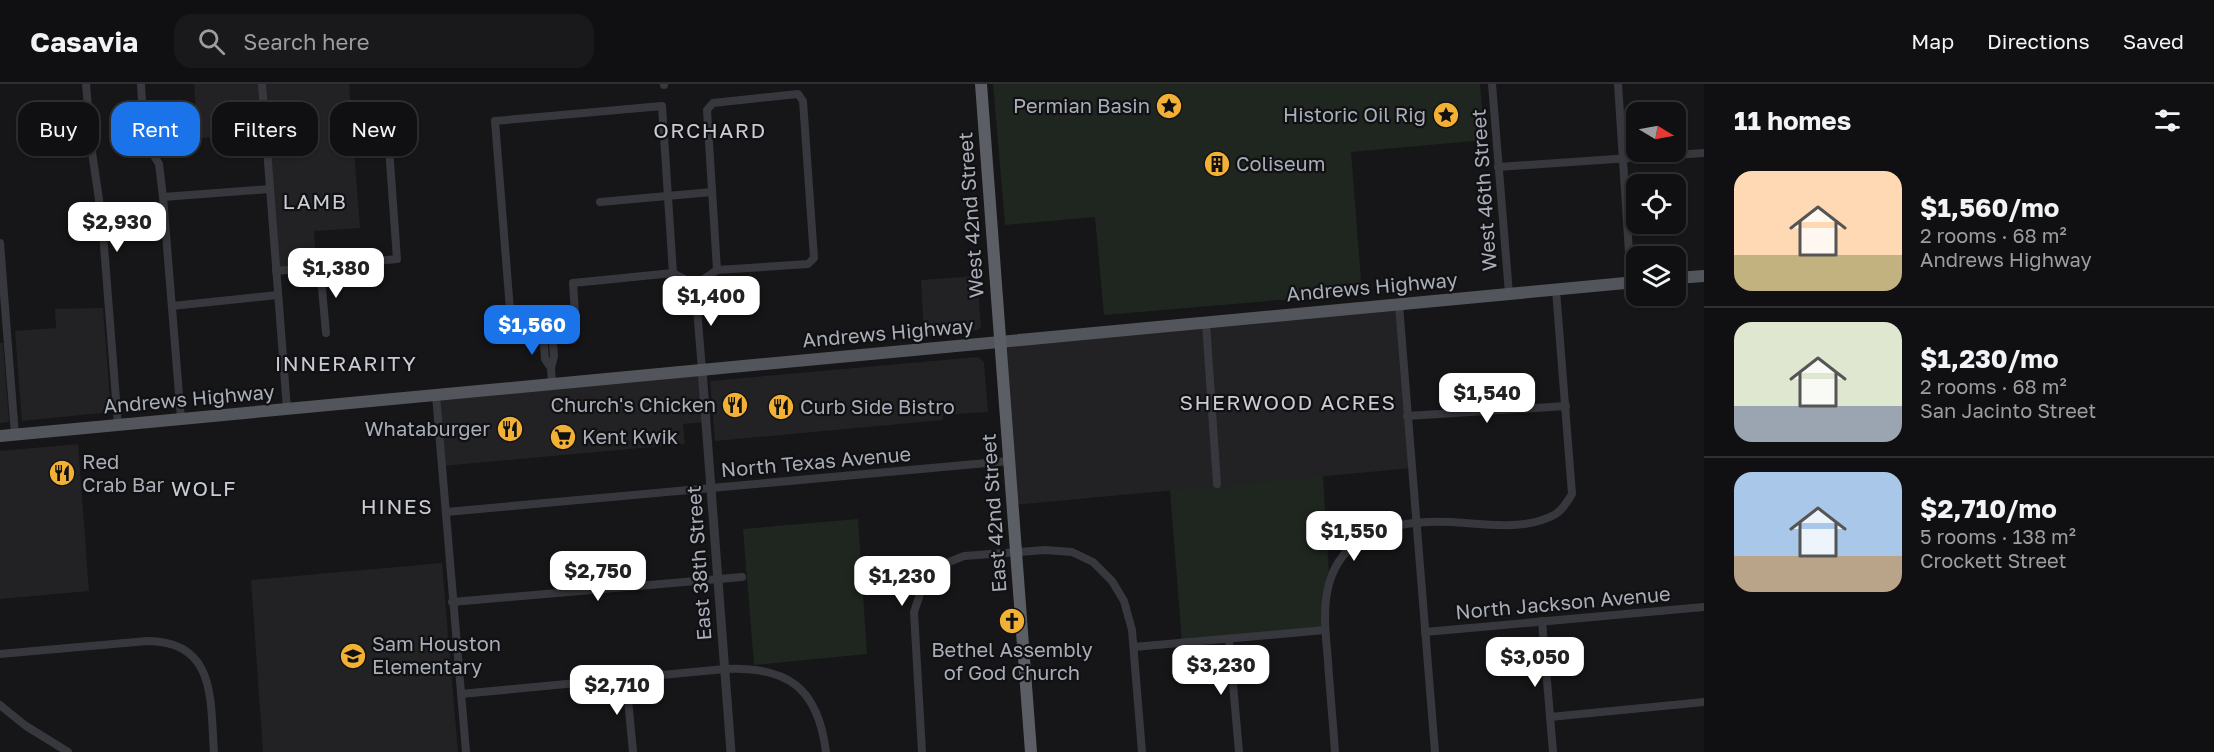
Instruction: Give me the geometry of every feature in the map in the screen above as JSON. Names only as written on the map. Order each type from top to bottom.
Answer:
[{"type":"highway","name":"West 42nd Street","points":[[981,84],[1000,342]]},
{"type":"highway","name":"East 42nd Street","points":[[1000,342],[1031,752]]},
{"type":"main road","points":[[1686,277],[1704,276]]},
{"type":"main road","name":"Andrews Highway","points":[[0,436],[1626,283]]},
{"type":"street","points":[[86,84],[92,152],[102,220],[118,425]]},
{"type":"street","points":[[141,84],[144,139],[159,164],[181,419]]},
{"type":"street","points":[[262,84],[287,409]]},
{"type":"street","name":"West 46th Street","points":[[1492,84],[1509,294]]},
{"type":"street","points":[[1618,84],[1631,246]]},
{"type":"street","points":[[695,285],[717,270],[808,264],[814,258],[803,101],[798,94],[713,103],[707,110],[717,270]]},
{"type":"street","points":[[673,273],[662,106],[495,121],[512,335],[576,329],[573,283],[673,273],[695,285]]},
{"type":"street","points":[[1498,167],[1704,153]]},
{"type":"street","points":[[276,271],[397,259],[390,156]]},
{"type":"street","points":[[163,198],[270,189]]},
{"type":"street","points":[[600,202],[668,194],[712,192]]},
{"type":"street","points":[[0,243],[15,435]]},
{"type":"street","points":[[320,267],[326,333]]},
{"type":"street","points":[[695,285],[702,370]]},
{"type":"street","points":[[1335,752],[1325,630],[1328,585],[1335,568],[1346,552],[1364,536],[1374,532],[1428,522],[1478,525],[1540,521],[1556,514],[1572,494],[1556,290]]},
{"type":"street","points":[[172,306],[278,295]]},
{"type":"street","points":[[1399,304],[1435,752]]},
{"type":"street","points":[[1206,323],[1217,484]]},
{"type":"street","points":[[547,332],[554,356],[551,368],[552,385]]},
{"type":"street","name":"East 38th Street","points":[[702,370],[731,752]]},
{"type":"street","points":[[436,395],[466,752]]},
{"type":"street","points":[[1407,416],[1566,406]]},
{"type":"street","name":"North Texas Avenue","points":[[446,512],[1009,461]]},
{"type":"street","points":[[922,752],[914,612],[919,594],[929,577],[944,564],[977,554],[1060,550],[1077,554],[1093,562],[1112,581],[1124,601],[1134,647],[1142,752]]},
{"type":"street","points":[[452,602],[742,577]]},
{"type":"street","name":"North Jackson Avenue","points":[[1425,632],[1704,607]]},
{"type":"street","points":[[1542,621],[1553,752]]},
{"type":"street","points":[[1134,647],[1325,630]]},
{"type":"street","points":[[1229,639],[1239,752]]},
{"type":"street","points":[[0,654],[161,641],[184,649],[200,666],[208,680],[214,752]]},
{"type":"street","points":[[461,694],[725,669],[766,671],[787,678],[809,697],[819,717],[826,752]]},
{"type":"street","points":[[627,678],[633,752]]},
{"type":"street","points":[[1550,717],[1704,702]]},
{"type":"street","points":[[0,705],[26,726],[68,752]]},
{"type":"shaded area","points":[[194,84],[349,84],[350,102],[330,102],[330,156],[354,156],[360,228],[314,231],[316,266],[278,269],[269,156],[318,156],[318,102],[212,102],[212,137],[200,138],[200,102],[195,102]]},
{"type":"shaded area","points":[[993,84],[1480,84],[1485,140],[1351,152],[1362,293],[1104,315],[1095,217],[1005,225]]},
{"type":"shaded area","points":[[977,276],[981,326],[978,330],[924,336],[921,280]]},
{"type":"shaded area","points":[[1399,305],[1412,468],[1013,505],[1000,342]]},
{"type":"shaded area","points":[[103,308],[111,412],[22,421],[15,331],[56,328],[55,309]]},
{"type":"shaded area","points":[[0,343],[3,343],[9,422],[0,423]]},
{"type":"shaded area","points":[[978,357],[984,362],[988,412],[943,415],[943,420],[715,441],[710,381]]},
{"type":"shaded area","points":[[702,370],[706,422],[683,424],[685,444],[442,466],[436,395]]},
{"type":"shaded area","points":[[78,444],[89,591],[0,599],[0,451]]},
{"type":"shaded area","points":[[1323,476],[1329,574],[1325,597],[1325,630],[1182,643],[1170,490]]},
{"type":"shaded area","points":[[858,519],[867,654],[754,665],[743,529]]},
{"type":"shaded area","name":"Sam Houston Elementary","points":[[442,563],[458,752],[263,752],[251,580]]},
{"type":"place","name":"Permian Basin","points":[[1169,106]]},
{"type":"place","name":"Historic Oil Rig","points":[[1446,115]]},
{"type":"place","name":"Coliseum","points":[[1217,164]]},
{"type":"place","name":"Church's Chicken","points":[[735,405]]},
{"type":"place","name":"Curb Side Bistro","points":[[781,407]]},
{"type":"place","name":"Whataburger","points":[[510,429]]},
{"type":"place","name":"Kent Kwik","points":[[563,437]]},
{"type":"place","name":"Red Crab Bar","points":[[62,473]]},
{"type":"place","name":"Bethel Assembly of God Church","points":[[1012,621]]},
{"type":"place","name":"Sam Houston Elementary","points":[[353,656]]},
{"type":"district","name":"ORCHARD","points":[[710,131]]},
{"type":"district","name":"LAMB","points":[[315,202]]},
{"type":"district","name":"INNERARITY","points":[[346,364]]},
{"type":"district","name":"SHERWOOD ACRES","points":[[1288,403]]},
{"type":"district","name":"WOLF","points":[[204,489]]},
{"type":"district","name":"HINES","points":[[397,507]]}]
